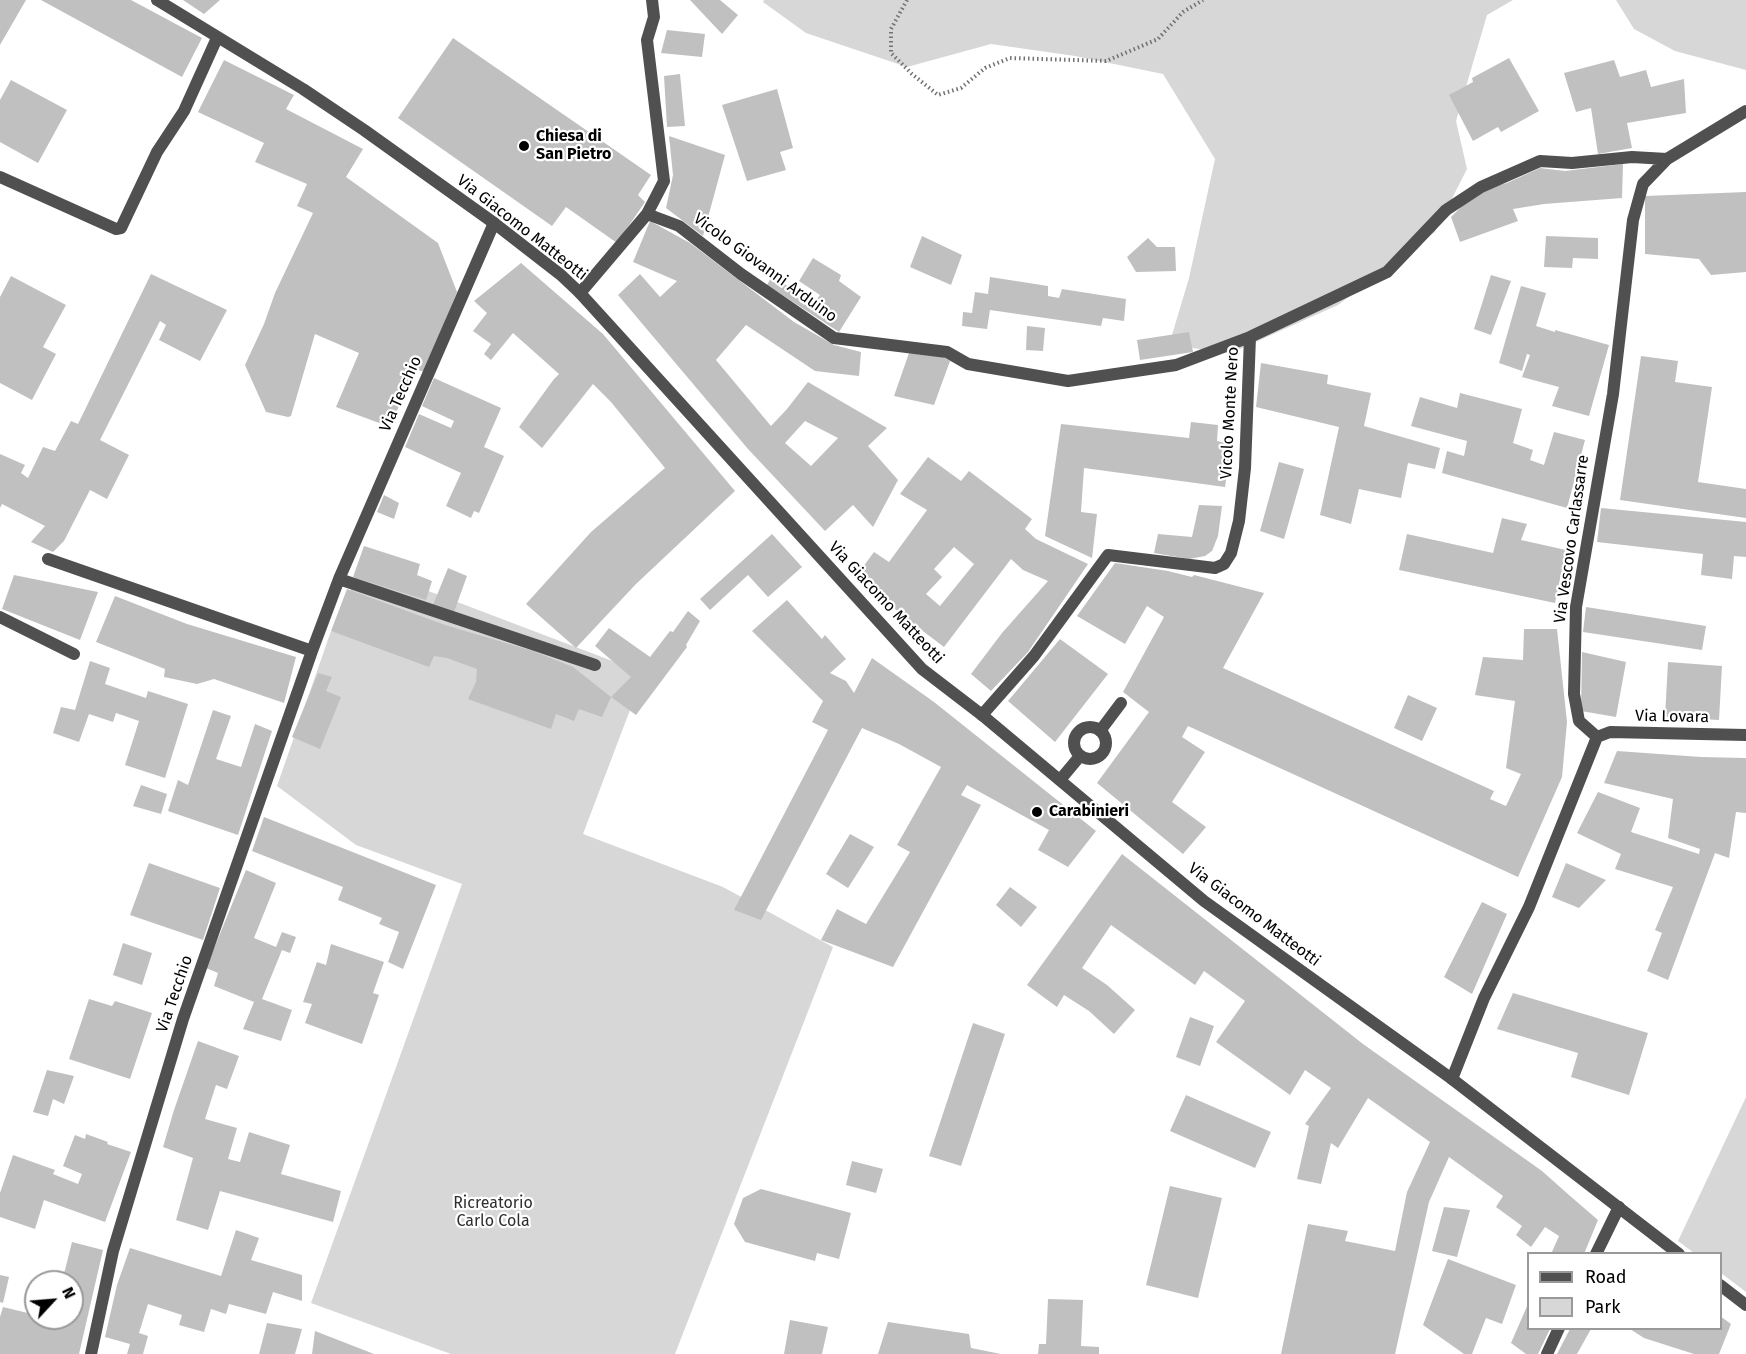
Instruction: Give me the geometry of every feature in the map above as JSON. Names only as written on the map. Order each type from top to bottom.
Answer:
[{"type":"street","name":"Via Giacomo Matteotti","points":[[157,0],[303,89],[364,130],[494,223],[561,275],[580,293],[922,669],[982,715],[1204,901],[1452,1078],[1676,1252]]},
{"type":"street","points":[[580,293],[646,214],[664,181],[647,40],[654,17],[652,0]]},
{"type":"street","points":[[0,177],[116,229],[122,228],[157,152],[184,111],[217,38]]},
{"type":"street","name":"Via Vescovo Carlassarre","points":[[1597,736],[1579,721],[1574,694],[1576,607],[1612,394],[1633,220],[1643,184],[1666,159],[1746,111]]},
{"type":"street","name":"Vicolo Monte Nero","points":[[982,715],[1034,656],[1108,555],[1215,568],[1224,564],[1232,553],[1239,521],[1245,468],[1250,337],[1387,272],[1446,210],[1481,187],[1530,165],[1540,161],[1572,163],[1632,157],[1666,159]]},
{"type":"street","name":"Vicolo Giovanni Arduino","points":[[646,214],[679,226],[741,274],[834,338],[947,352],[968,364],[1068,381],[1176,365],[1250,337]]},
{"type":"street","name":"Via Tecchio","points":[[91,1354],[113,1251],[179,1030],[312,651],[339,579],[494,223]]},
{"type":"street","points":[[48,559],[312,651]]},
{"type":"street","points":[[339,579],[595,665]]},
{"type":"street","points":[[0,617],[74,654]]},
{"type":"street","points":[[1100,731],[1121,703]]},
{"type":"street","points":[[1089,727],[1100,731],[1106,742],[1103,753],[1092,759],[1080,756],[1075,746],[1078,733],[1089,727]]},
{"type":"street","name":"Via Lovara","points":[[1597,736],[1610,732],[1746,735]]},
{"type":"street","points":[[1452,1078],[1484,998],[1529,907],[1597,736]]},
{"type":"street","points":[[1060,780],[1080,756]]},
{"type":"street","points":[[1597,1252],[1619,1207]]},
{"type":"street","points":[[1722,1287],[1746,1305]]},
{"type":"street","points":[[1547,1354],[1559,1330]]},
{"type":"path","points":[[907,0],[891,29],[891,53],[912,74],[938,94],[961,88],[985,68],[1010,58],[1106,61],[1158,39],[1183,12],[1203,0]]},
{"type":"green space","points":[[764,0],[1513,0],[1487,15],[1456,121],[1467,169],[1435,232],[1338,305],[1231,353],[1169,345],[1189,278],[1215,159],[1163,74],[1075,56],[991,44],[907,67],[806,33],[763,2]]},
{"type":"green space","points":[[1616,0],[1746,0],[1746,70],[1675,51],[1634,29]]},
{"type":"green space","name":"Ricreatorio Carlo Cola","points":[[360,565],[644,673],[583,834],[723,887],[833,947],[675,1354],[451,1354],[311,1303],[462,884],[356,845],[277,786],[331,631],[335,632]]},
{"type":"green space","points":[[1746,1097],[1746,1292],[1722,1274],[1722,1252],[1693,1252],[1678,1241]]},
{"type":"building","points":[[0,0],[26,0],[0,45]]},
{"type":"building","points":[[41,0],[131,0],[202,38],[182,77]]},
{"type":"building","points":[[183,0],[220,0],[204,14]]},
{"type":"building","points":[[690,0],[720,0],[738,15],[722,34]]},
{"type":"building","points":[[667,30],[705,34],[702,57],[661,53]]},
{"type":"building","name":"Chiesa di San Pietro","points":[[453,38],[651,175],[638,195],[645,202],[617,243],[566,207],[552,226],[398,118]]},
{"type":"building","points":[[1509,58],[1539,111],[1501,132],[1498,127],[1473,141],[1449,95],[1473,82],[1472,78]]},
{"type":"building","points":[[224,60],[294,95],[286,109],[363,149],[346,177],[438,243],[457,292],[424,372],[415,369],[390,427],[336,407],[359,353],[315,334],[291,416],[266,412],[245,365],[275,293],[313,213],[297,206],[307,184],[255,162],[264,143],[198,112]]},
{"type":"building","points":[[1614,60],[1620,77],[1646,70],[1651,87],[1684,79],[1686,113],[1627,123],[1632,148],[1598,154],[1591,108],[1576,112],[1564,73]]},
{"type":"building","points":[[680,74],[685,126],[667,127],[664,76]]},
{"type":"building","points":[[11,80],[67,110],[38,163],[0,142],[0,100]]},
{"type":"building","points":[[777,89],[793,148],[780,152],[786,170],[747,181],[722,105]]},
{"type":"building","points":[[669,136],[725,155],[703,236],[666,208],[673,175]]},
{"type":"building","points":[[1623,164],[1622,198],[1544,204],[1513,209],[1518,221],[1460,242],[1451,217],[1465,203],[1489,188],[1507,183],[1540,168],[1565,171]]},
{"type":"building","points":[[1746,192],[1746,272],[1711,275],[1699,259],[1645,254],[1645,196]]},
{"type":"building","points":[[650,221],[690,243],[794,322],[834,345],[861,352],[859,376],[815,371],[746,325],[716,360],[771,426],[808,382],[887,428],[868,446],[898,480],[873,527],[853,505],[825,531],[748,449],[618,295],[640,274],[660,297],[677,281],[633,262]],"holes":[[[805,421],[838,438],[811,466],[785,443]]]},
{"type":"building","points":[[922,236],[962,255],[951,285],[910,267]]},
{"type":"building","points":[[1546,236],[1598,238],[1598,259],[1573,258],[1572,268],[1544,267]]},
{"type":"building","points":[[1148,238],[1157,247],[1175,247],[1176,271],[1136,272],[1127,257]]},
{"type":"building","points":[[813,258],[841,275],[839,281],[861,297],[839,332],[767,285],[772,276],[814,303],[820,295],[799,281]]},
{"type":"building","points":[[521,263],[603,334],[735,491],[636,584],[576,648],[526,604],[591,532],[665,468],[611,402],[593,384],[542,448],[519,427],[559,374],[513,333],[491,360],[484,354],[491,344],[473,331],[487,313],[474,301]]},
{"type":"building","points":[[151,274],[227,310],[200,361],[159,340],[166,325],[160,321],[100,440],[129,455],[107,499],[90,490],[64,541],[53,552],[31,542],[45,526],[2,504],[0,508],[0,454],[25,465],[21,473],[28,478],[43,447],[55,451],[71,421],[78,424]]},
{"type":"building","points":[[1491,275],[1511,281],[1491,335],[1474,329]]},
{"type":"building","points":[[11,276],[66,305],[43,347],[56,354],[32,400],[0,383],[0,297]]},
{"type":"building","points":[[990,277],[1048,286],[1048,296],[1059,298],[1062,289],[1126,299],[1124,321],[1103,318],[1101,326],[990,310],[987,329],[962,326],[963,312],[972,313],[975,292],[988,294]]},
{"type":"building","points":[[1521,286],[1546,293],[1536,326],[1609,345],[1589,416],[1552,406],[1559,387],[1522,377],[1530,355],[1527,354],[1522,371],[1499,363]]},
{"type":"building","points":[[1027,326],[1045,328],[1043,351],[1026,350]]},
{"type":"building","points":[[1189,332],[1193,352],[1140,360],[1137,340]]},
{"type":"building","points":[[909,353],[943,357],[950,361],[934,405],[894,396]]},
{"type":"building","points":[[1641,356],[1678,361],[1675,382],[1712,387],[1698,482],[1746,489],[1746,518],[1620,500]]},
{"type":"building","points":[[1261,363],[1328,375],[1327,384],[1371,393],[1364,426],[1440,448],[1435,469],[1408,463],[1401,498],[1359,489],[1351,524],[1320,515],[1339,427],[1256,407]]},
{"type":"building","points":[[434,378],[501,408],[484,447],[504,456],[479,513],[474,511],[471,518],[446,506],[461,473],[405,447],[419,414],[451,428],[454,421],[422,406]]},
{"type":"building","points":[[1460,393],[1522,409],[1513,443],[1533,450],[1530,460],[1544,465],[1554,432],[1585,440],[1567,508],[1442,473],[1447,451],[1464,456],[1467,441],[1411,426],[1420,397],[1457,408]]},
{"type":"building","points":[[1191,422],[1218,425],[1217,441],[1231,444],[1225,487],[1084,468],[1081,512],[1097,514],[1092,558],[1045,536],[1061,424],[1189,438]]},
{"type":"building","points":[[928,457],[961,481],[969,471],[1032,519],[1025,529],[1036,539],[1088,564],[1028,652],[991,691],[971,674],[1002,633],[1048,581],[1023,570],[1011,559],[944,647],[899,613],[860,571],[874,552],[889,562],[927,510],[900,494]],"holes":[[[954,547],[974,564],[940,606],[926,594],[942,577],[934,569]]]},
{"type":"building","points":[[1279,462],[1304,469],[1284,539],[1260,531]]},
{"type":"building","points":[[384,495],[399,503],[394,519],[377,512]]},
{"type":"building","points":[[1199,505],[1222,506],[1218,536],[1212,551],[1205,556],[1189,559],[1154,553],[1158,534],[1192,537]]},
{"type":"building","points":[[1601,508],[1746,522],[1746,557],[1734,556],[1732,579],[1701,575],[1703,554],[1597,542]]},
{"type":"building","points":[[1502,518],[1527,524],[1521,540],[1566,550],[1555,603],[1399,570],[1407,534],[1493,553]]},
{"type":"building","points":[[772,534],[802,567],[768,597],[748,575],[710,610],[700,599]]},
{"type":"building","points":[[364,546],[420,564],[417,575],[432,581],[426,600],[353,577]]},
{"type":"building","points":[[1115,563],[1192,577],[1194,575],[1264,593],[1223,668],[1494,791],[1490,799],[1506,806],[1521,774],[1506,768],[1515,701],[1475,695],[1483,657],[1523,660],[1524,629],[1557,629],[1567,722],[1562,777],[1518,877],[1188,726],[1182,737],[1205,752],[1172,802],[1206,827],[1183,854],[1097,783],[1149,712],[1123,692],[1164,617],[1147,606],[1125,644],[1077,616]]},
{"type":"building","points":[[448,568],[467,576],[454,612],[433,605]]},
{"type":"building","points":[[14,575],[98,592],[80,640],[2,609]]},
{"type":"building","points":[[347,589],[445,625],[533,651],[573,667],[611,697],[602,717],[579,709],[574,721],[556,714],[551,729],[468,699],[476,682],[477,669],[447,658],[434,656],[429,667],[331,631]]},
{"type":"building","points":[[115,596],[187,624],[296,657],[284,703],[214,679],[197,684],[164,677],[165,669],[96,642]]},
{"type":"building","points":[[787,600],[822,639],[825,635],[846,659],[830,673],[846,681],[854,693],[872,658],[934,702],[1096,831],[1068,867],[1038,850],[1049,830],[967,785],[961,795],[981,805],[893,967],[821,940],[837,909],[866,924],[910,852],[897,845],[941,767],[899,744],[862,728],[761,920],[734,910],[828,730],[812,722],[823,701],[752,631]]},
{"type":"building","points":[[1586,607],[1706,626],[1702,650],[1583,632]]},
{"type":"building","points":[[688,611],[700,621],[687,647],[636,715],[611,697],[631,677],[595,646],[609,628],[650,657],[670,631],[673,632]]},
{"type":"building","points":[[1060,639],[1108,674],[1055,742],[1008,701]]},
{"type":"building","points":[[1582,652],[1626,662],[1616,717],[1581,711]]},
{"type":"building","points":[[90,661],[110,668],[105,684],[146,698],[148,691],[188,704],[165,778],[125,765],[139,721],[116,713],[113,722],[89,714],[79,742],[53,733],[61,707],[75,710]]},
{"type":"building","points":[[1668,662],[1722,666],[1719,720],[1665,717]]},
{"type":"building","points":[[318,673],[332,677],[326,691],[341,697],[320,749],[292,737]]},
{"type":"building","points":[[1408,695],[1437,708],[1422,741],[1394,728]]},
{"type":"building","points":[[213,710],[231,716],[216,759],[241,767],[255,724],[272,731],[238,835],[168,811],[178,780],[188,785]]},
{"type":"building","points":[[1617,751],[1746,758],[1746,813],[1736,812],[1729,858],[1715,853],[1668,980],[1647,971],[1662,933],[1655,930],[1673,887],[1615,869],[1621,854],[1577,833],[1598,792],[1640,808],[1631,832],[1699,854],[1700,849],[1668,838],[1673,799],[1604,783]]},
{"type":"building","points":[[141,785],[167,794],[161,814],[133,806]]},
{"type":"building","points":[[264,817],[436,885],[403,969],[388,962],[399,932],[379,924],[382,918],[338,900],[343,887],[252,851]]},
{"type":"building","points":[[850,834],[874,847],[848,888],[826,874]]},
{"type":"building","points":[[1122,854],[1363,1044],[1542,1171],[1598,1220],[1585,1252],[1552,1252],[1559,1236],[1545,1227],[1531,1247],[1516,1235],[1522,1226],[1496,1207],[1503,1196],[1449,1157],[1429,1202],[1395,1354],[1281,1354],[1308,1224],[1348,1231],[1345,1241],[1395,1251],[1407,1192],[1430,1142],[1368,1098],[1338,1148],[1331,1143],[1321,1184],[1297,1179],[1309,1126],[1305,1124],[1331,1088],[1305,1070],[1290,1095],[1216,1042],[1245,1001],[1204,971],[1195,985],[1111,925],[1082,968],[1107,985],[1135,1010],[1114,1034],[1089,1011],[1064,995],[1057,1007],[1027,985]]},
{"type":"building","points":[[149,863],[220,888],[203,940],[130,915]]},
{"type":"building","points":[[1566,863],[1606,880],[1579,908],[1552,897]]},
{"type":"building","points":[[246,870],[276,883],[254,938],[276,947],[282,932],[296,937],[290,953],[282,950],[262,999],[292,1010],[281,1041],[243,1029],[254,1002],[214,986],[218,973],[206,968]]},
{"type":"building","points":[[1010,887],[1037,907],[1021,927],[996,905]]},
{"type":"building","points":[[1482,902],[1507,914],[1472,994],[1444,977]]},
{"type":"building","points":[[123,943],[152,953],[142,985],[113,975]]},
{"type":"building","points":[[331,944],[384,962],[373,993],[379,995],[362,1044],[305,1023],[312,1004],[303,1002],[317,962],[326,965]]},
{"type":"building","points":[[1513,993],[1648,1033],[1629,1095],[1571,1077],[1578,1053],[1497,1029]]},
{"type":"building","points":[[89,999],[112,1006],[115,1001],[152,1013],[130,1079],[69,1059]]},
{"type":"building","points":[[1190,1017],[1214,1026],[1200,1066],[1176,1057]]},
{"type":"building","points":[[973,1023],[1005,1034],[961,1166],[929,1156]]},
{"type":"building","points":[[198,1041],[239,1056],[227,1089],[216,1085],[205,1119],[237,1128],[228,1159],[240,1162],[249,1132],[290,1145],[281,1174],[341,1191],[333,1222],[220,1191],[208,1230],[176,1220],[193,1158],[163,1147]]},
{"type":"building","points":[[47,1070],[74,1076],[64,1104],[53,1099],[48,1116],[33,1112]]},
{"type":"building","points":[[1186,1095],[1271,1132],[1255,1168],[1170,1131]]},
{"type":"building","points":[[86,1134],[131,1152],[105,1222],[44,1200],[35,1229],[0,1217],[0,1193],[13,1155],[55,1170],[53,1174],[78,1184],[82,1174],[63,1166],[75,1135],[85,1139]]},
{"type":"building","points":[[852,1161],[883,1169],[876,1193],[846,1185]]},
{"type":"building","points":[[1170,1186],[1222,1198],[1198,1298],[1146,1285]]},
{"type":"building","points":[[761,1189],[851,1213],[839,1259],[817,1253],[815,1261],[745,1242],[734,1224],[743,1198]]},
{"type":"building","points":[[1444,1207],[1470,1210],[1457,1257],[1432,1251]]},
{"type":"building","points":[[236,1230],[259,1238],[251,1260],[302,1275],[302,1301],[273,1292],[266,1314],[229,1304],[226,1314],[211,1309],[204,1332],[179,1325],[182,1315],[148,1304],[139,1333],[148,1336],[143,1354],[127,1354],[130,1344],[105,1337],[117,1285],[130,1248],[221,1276]]},
{"type":"building","points":[[72,1242],[103,1250],[79,1354],[0,1354],[0,1317],[3,1307],[24,1312],[24,1330],[84,1330],[84,1270],[65,1270]]},
{"type":"building","points":[[1448,1259],[1516,1285],[1502,1324],[1486,1318],[1472,1354],[1464,1354],[1423,1325]]},
{"type":"building","points":[[0,1275],[9,1277],[3,1303],[0,1302]]},
{"type":"building","points":[[1048,1299],[1083,1300],[1081,1346],[1099,1347],[1099,1354],[1038,1354],[1039,1344],[1046,1344]]},
{"type":"building","points":[[1527,1306],[1527,1330],[1550,1330],[1538,1354],[1526,1354],[1511,1343]]},
{"type":"building","points":[[1722,1317],[1731,1324],[1719,1354],[1694,1354],[1644,1338],[1632,1330],[1722,1330]]},
{"type":"building","points":[[790,1320],[828,1327],[822,1354],[784,1354]]},
{"type":"building","points":[[888,1322],[969,1334],[971,1348],[1001,1354],[878,1354]]},
{"type":"building","points":[[267,1323],[302,1329],[295,1354],[259,1354]]},
{"type":"building","points":[[1569,1330],[1590,1330],[1577,1354],[1557,1354]]},
{"type":"building","points":[[315,1331],[374,1354],[312,1354]]},
{"type":"place","name":"Chiesa di San Pietro","points":[[524,146]]},
{"type":"place","name":"Carabinieri","points":[[1037,812]]}]
